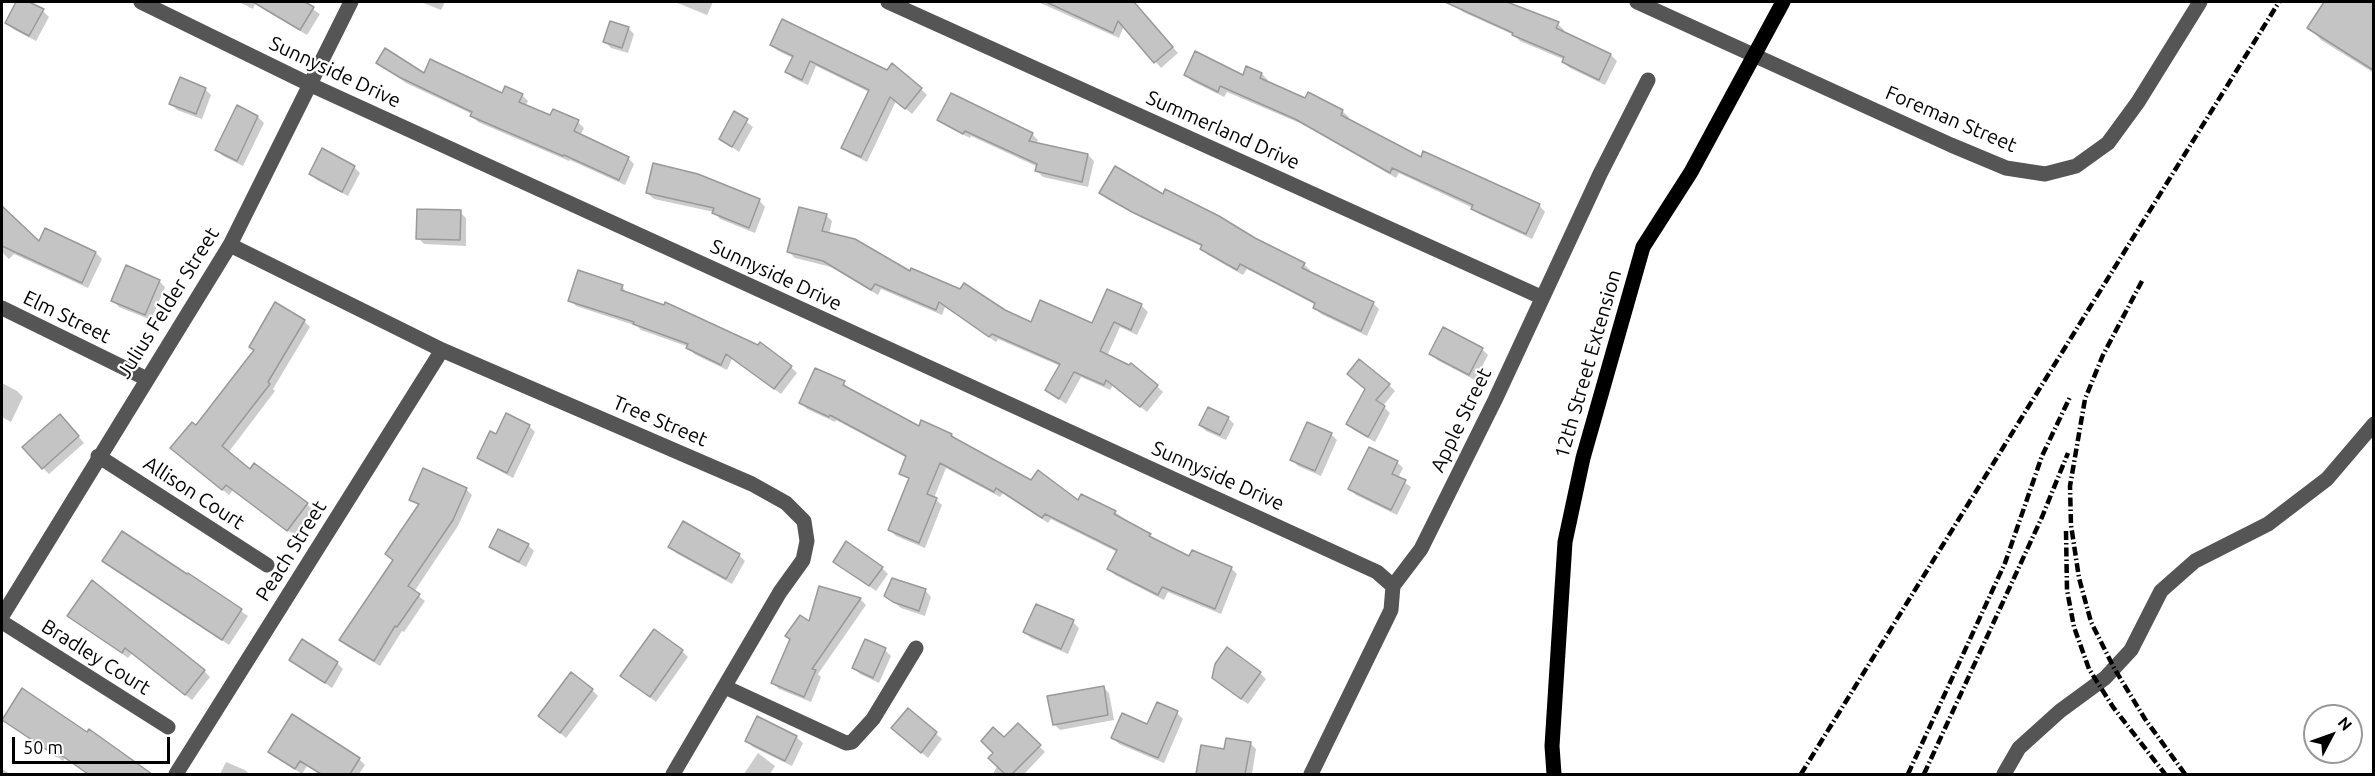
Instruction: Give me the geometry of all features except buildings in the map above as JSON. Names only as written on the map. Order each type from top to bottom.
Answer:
[{"type":"main road","name":"12th Street Extension","points":[[1554,774],[1552,746],[1565,542],[1582,458],[1644,247],[1691,172],[1783,2]]},
{"type":"street","name":"Sunnyside Drive","points":[[141,2],[311,85],[1377,572],[1393,586]]},
{"type":"street","name":"Julius Felder Street","points":[[2,616],[98,456],[230,245],[351,2]]},
{"type":"street","name":"Summerland Drive","points":[[888,2],[1541,297]]},
{"type":"street","name":"Foreman Street","points":[[1638,2],[2006,168],[2044,174],[2076,166],[2108,143],[2138,102],[2200,2]]},
{"type":"street","name":"Apple Street","points":[[1311,774],[1391,610],[1393,586],[1421,549],[1495,400],[1600,174],[1648,80]]},
{"type":"street","name":"Tree Street","points":[[230,245],[442,350],[752,484],[786,503],[804,521],[807,541],[803,560],[780,592],[673,774]]},
{"type":"street","name":"Elm Street","points":[[2,308],[147,379]]},
{"type":"street","name":"Peach Street","points":[[176,774],[442,350]]},
{"type":"street","points":[[2004,774],[2019,748],[2060,711],[2105,678],[2131,650],[2161,591],[2195,561],[2268,524],[2328,479],[2373,424]]},
{"type":"street","name":"Allison Court","points":[[98,456],[267,566]]},
{"type":"street","name":"Bradley Court","points":[[2,622],[168,727]]},
{"type":"street","points":[[725,687],[846,743],[852,742],[873,719],[916,648]]},
{"type":"railway","points":[[1801,774],[2279,2]]},
{"type":"railway","points":[[2142,281],[2103,355],[2085,399],[2070,486],[2071,525],[2079,578],[2091,622],[2114,668],[2145,719],[2185,774]]},
{"type":"railway","points":[[1908,774],[2005,563],[2042,456],[2070,397]]},
{"type":"railway","points":[[1924,774],[2042,517],[2068,453]]},
{"type":"railway","points":[[2066,531],[2067,590],[2074,627],[2089,669],[2113,707],[2165,774]]}]
